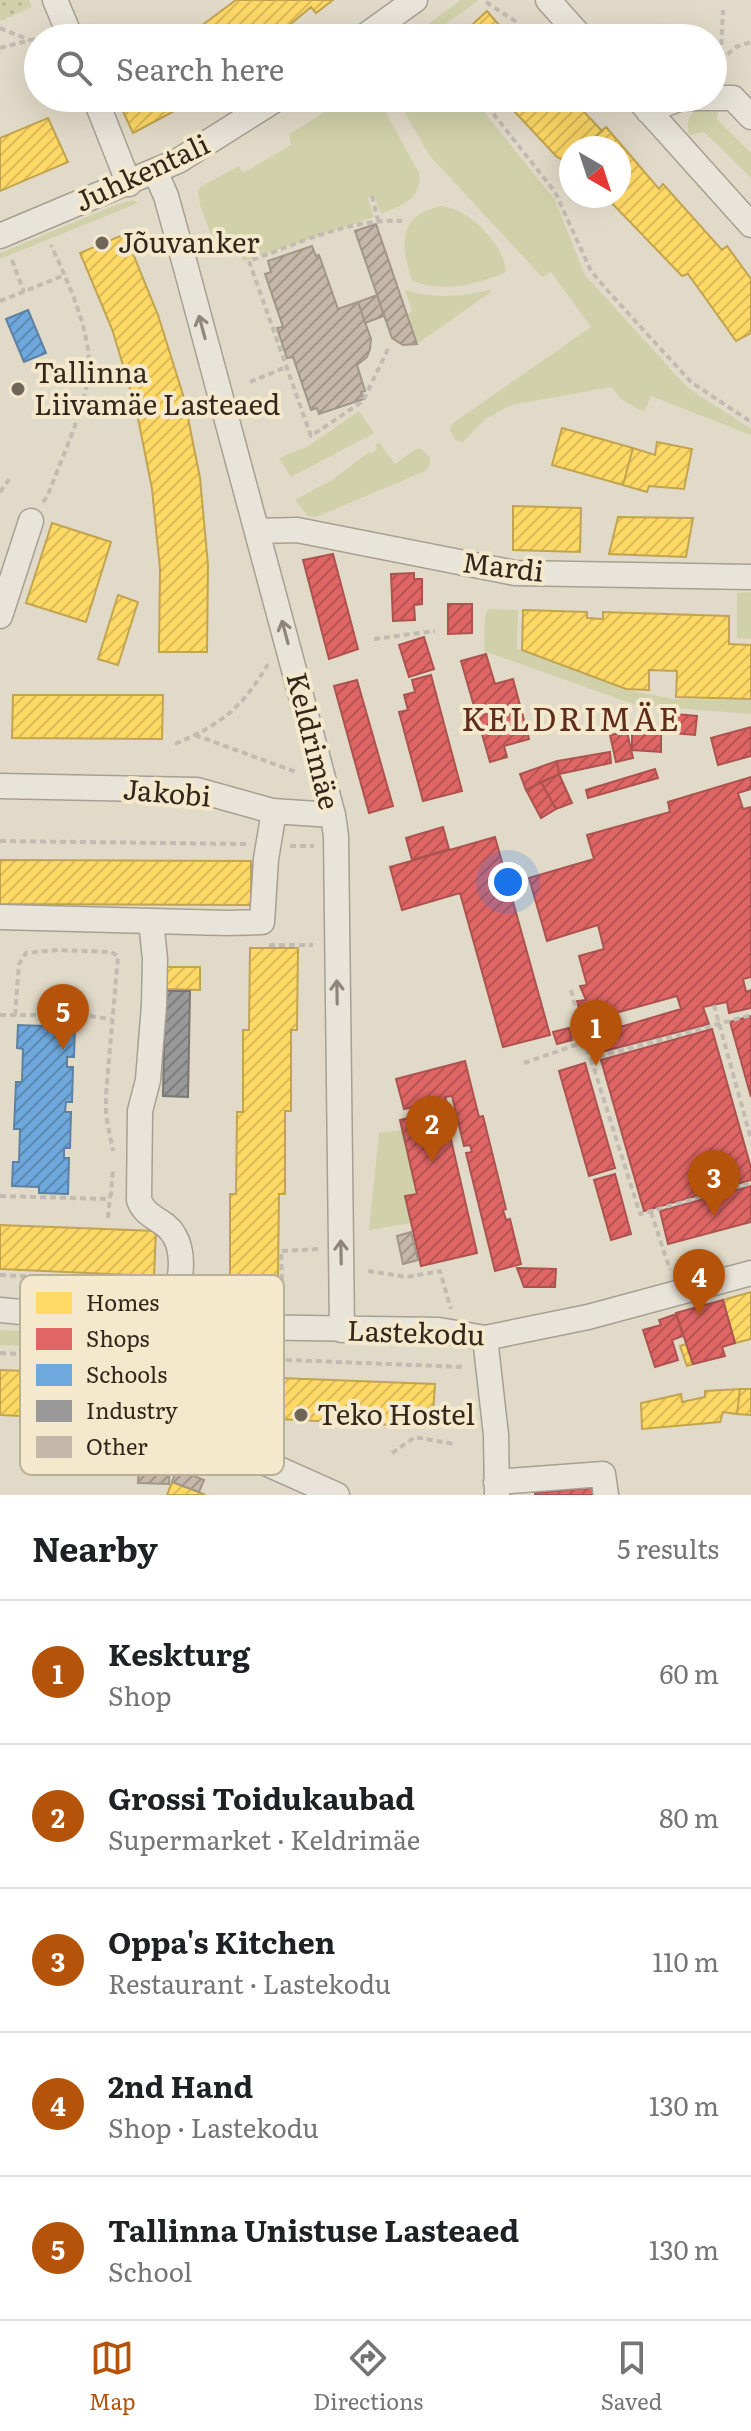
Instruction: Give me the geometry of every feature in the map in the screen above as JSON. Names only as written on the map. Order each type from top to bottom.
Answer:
[{"type":"street","points":[[55,0],[65,24]]},
{"type":"street","points":[[382,24],[415,0]]},
{"type":"street","points":[[548,0],[569,24]]},
{"type":"street","points":[[727,98],[733,98],[751,117]]},
{"type":"street","points":[[101,112],[129,184]]},
{"type":"street","name":"Juhkentali","points":[[0,236],[129,184],[203,147],[257,112]]},
{"type":"street","points":[[650,112],[730,190],[751,225]]},
{"type":"street","name":"Keldrimäe","points":[[155,171],[166,196],[259,531],[333,815],[336,847],[342,1330]]},
{"type":"street","points":[[0,616],[31,521]]},
{"type":"street","name":"Mardi","points":[[259,531],[297,530],[515,573],[751,577]]},
{"type":"street","name":"Jakobi","points":[[0,786],[197,790],[274,811],[333,815]]},
{"type":"street","points":[[0,917],[262,922],[274,811]]},
{"type":"street","points":[[151,921],[155,959],[154,1005],[148,1080],[140,1111],[139,1200],[142,1210],[175,1235],[180,1253],[179,1275]]},
{"type":"street","name":"Lastekodu","points":[[284,1329],[439,1330],[485,1338],[602,1313],[751,1273]]},
{"type":"street","name":"Lastekodu","points":[[0,1310],[20,1312]]},
{"type":"street","points":[[485,1338],[489,1368],[507,1425],[496,1489],[603,1474],[606,1495]]},
{"type":"street","points":[[284,1471],[337,1495]]},
{"type":"path","points":[[486,2],[517,24]]},
{"type":"path","points":[[722,24],[723,10]]},
{"type":"path","points":[[0,28],[24,38]]},
{"type":"path","points":[[727,55],[736,47],[751,42]]},
{"type":"path","points":[[0,48],[24,43]]},
{"type":"path","points":[[492,112],[555,192],[591,271],[691,382],[751,422]]},
{"type":"path","points":[[372,196],[378,220]]},
{"type":"path","points":[[388,349],[363,401],[311,436],[249,261],[378,220],[402,221]]},
{"type":"path","points":[[31,521],[48,495],[85,393],[89,369],[86,337],[65,275],[51,245]]},
{"type":"path","points":[[12,260],[24,292]]},
{"type":"path","points":[[0,301],[65,275]]},
{"type":"path","points":[[250,382],[286,367]]},
{"type":"path","points":[[0,492],[10,478]]},
{"type":"path","points":[[374,639],[435,631]]},
{"type":"path","points":[[175,744],[238,708],[286,635]]},
{"type":"path","points":[[195,735],[324,783]]},
{"type":"path","points":[[0,841],[336,847]]},
{"type":"path","points":[[262,922],[262,945],[337,945]]},
{"type":"path","points":[[15,1015],[19,964],[26,953],[57,950],[111,952],[118,956],[106,1095],[106,1116],[114,1156],[108,1218]]},
{"type":"path","points":[[571,990],[584,1042],[640,1214],[751,1183]]},
{"type":"path","points":[[714,1005],[751,1139]]},
{"type":"path","points":[[0,1015],[82,1015],[111,1019]]},
{"type":"path","points":[[591,1059],[751,1015]]},
{"type":"path","points":[[524,1063],[584,1042]]},
{"type":"path","points":[[0,1196],[93,1200],[106,1199],[111,1195]]},
{"type":"path","points":[[651,1212],[671,1275]]},
{"type":"path","points":[[282,1275],[281,1251],[341,1248]]},
{"type":"path","points":[[368,1271],[407,1277],[440,1271],[451,1311]]},
{"type":"path","points":[[0,1275],[20,1276]]},
{"type":"path","points":[[0,1353],[20,1354]]},
{"type":"path","points":[[284,1360],[489,1368]]},
{"type":"path","points":[[392,1453],[415,1437],[454,1444]]},
{"type":"green space","points":[[0,0],[29,0],[32,7],[0,21]]},
{"type":"green space","points":[[461,0],[479,0],[446,24],[428,24]]},
{"type":"green space","points":[[325,112],[386,112],[419,173],[418,189],[409,200],[381,214],[374,195],[368,198],[374,217],[243,261],[239,250],[219,257],[200,205],[200,187],[239,166],[243,173],[291,145],[289,134]]},
{"type":"green space","points":[[404,112],[484,112],[555,200],[585,275],[688,388],[751,429],[751,435],[651,396],[644,412],[622,400],[611,387],[511,405],[485,419],[463,442],[455,440],[450,430],[453,423],[591,327],[551,272],[542,277],[430,156]]},
{"type":"green space","points":[[694,112],[718,112],[717,119],[751,153],[751,178],[704,132],[689,135]]},
{"type":"green space","points":[[133,200],[138,203],[0,259],[0,253]]},
{"type":"green space","points":[[441,206],[463,214],[483,229],[499,250],[506,272],[459,286],[435,286],[412,280],[404,244],[409,225],[416,217]]},
{"type":"green space","points":[[405,290],[437,296],[491,292],[417,344]]},
{"type":"green space","points":[[359,411],[374,433],[291,477],[279,458],[307,447]]},
{"type":"green space","points":[[379,442],[395,464],[416,449],[421,449],[430,457],[429,467],[316,517],[308,516],[295,500],[332,480],[369,452],[371,454]]},
{"type":"green space","points":[[751,592],[751,639],[737,638],[737,593]]},
{"type":"green space","points":[[488,609],[518,610],[517,649],[627,690],[674,699],[751,700],[751,714],[636,705],[484,651]]},
{"type":"green space","points":[[402,1130],[417,1194],[406,1196],[412,1223],[369,1230],[379,1133]]},
{"type":"green space","points":[[0,1330],[20,1331],[20,1346],[0,1345]]},
{"type":"building: Homes","points":[[236,0],[333,0],[316,13],[311,7],[291,24],[204,24]]},
{"type":"building: Homes","points":[[487,11],[498,24],[473,24]]},
{"type":"building: Homes","points":[[123,112],[172,112],[133,133]]},
{"type":"building: Homes","points":[[515,112],[584,112],[602,131],[596,136],[559,136],[559,158]]},
{"type":"building: Homes","points":[[48,118],[68,162],[0,191],[0,138]]},
{"type":"building: Homes","points":[[606,127],[614,136],[596,136]]},
{"type":"building: Homes","points":[[631,156],[659,189],[663,184],[722,250],[727,246],[751,279],[751,333],[736,341],[688,274],[682,276],[617,208],[631,208]]},
{"type":"building: Homes","points":[[125,234],[158,315],[184,398],[200,478],[208,565],[207,652],[159,652],[160,569],[152,489],[136,408],[112,329],[80,253]]},
{"type":"building: Homes","points":[[562,428],[633,448],[623,485],[552,465]]},
{"type":"building: Homes","points":[[657,442],[692,449],[684,489],[649,486],[647,492],[623,485],[633,448],[655,455]]},
{"type":"building: Homes","points":[[513,506],[581,508],[580,552],[513,550]]},
{"type":"building: Homes","points":[[618,517],[693,518],[686,557],[609,554]]},
{"type":"building: Homes","points":[[52,523],[111,542],[86,622],[26,603]]},
{"type":"building: Homes","points":[[118,595],[138,602],[118,665],[98,659]]},
{"type":"building: Homes","points":[[523,610],[587,612],[587,618],[603,619],[603,612],[729,616],[729,644],[751,645],[751,699],[676,697],[677,671],[649,670],[649,690],[626,689],[522,650]]},
{"type":"building: Homes","points":[[13,695],[163,695],[162,739],[12,738]]},
{"type":"building: Homes","points":[[0,860],[251,861],[251,905],[0,904]]},
{"type":"building: Homes","points":[[250,948],[298,948],[297,1030],[291,1030],[291,1111],[285,1111],[285,1194],[279,1194],[278,1275],[230,1275],[230,1194],[236,1194],[237,1112],[243,1112],[243,1030],[249,1030]]},
{"type":"building: Homes","points":[[166,967],[200,967],[200,990],[166,989]]},
{"type":"building: Homes","points":[[0,1225],[156,1231],[154,1275],[0,1269]]},
{"type":"building: Homes","points":[[751,1292],[751,1339],[735,1343],[723,1300]]},
{"type":"building: Homes","points":[[686,1344],[693,1364],[687,1366],[680,1346]]},
{"type":"building: Homes","points":[[0,1370],[20,1371],[20,1416],[0,1415]]},
{"type":"building: Homes","points":[[284,1378],[435,1384],[432,1427],[284,1419]]},
{"type":"building: Homes","points":[[740,1389],[751,1389],[751,1415],[737,1414]]},
{"type":"building: Homes","points":[[740,1389],[737,1414],[723,1412],[720,1422],[642,1429],[641,1403],[681,1394],[682,1402],[705,1397],[705,1391]]},
{"type":"building: Homes","points":[[172,1482],[199,1492],[205,1495],[167,1495]]},
{"type":"building: Shops","points":[[333,554],[358,649],[329,659],[303,560]]},
{"type":"building: Shops","points":[[414,573],[414,579],[422,579],[422,604],[414,605],[415,620],[393,621],[391,574]]},
{"type":"building: Shops","points":[[448,604],[472,604],[472,633],[448,634]]},
{"type":"building: Shops","points":[[424,637],[434,669],[409,677],[399,645]]},
{"type":"building: Shops","points":[[486,654],[495,684],[513,679],[529,739],[504,746],[507,757],[490,762],[461,661]]},
{"type":"building: Shops","points":[[431,675],[462,791],[423,801],[399,712],[408,710],[404,695],[415,692],[412,680]]},
{"type":"building: Shops","points":[[357,680],[393,806],[369,813],[334,686]]},
{"type":"building: Shops","points":[[663,713],[697,716],[695,735],[661,732]]},
{"type":"building: Shops","points":[[751,727],[751,756],[718,765],[711,738]]},
{"type":"building: Shops","points":[[632,731],[661,733],[661,752],[632,750]]},
{"type":"building: Shops","points":[[627,732],[633,758],[616,762],[610,735]]},
{"type":"building: Shops","points":[[610,752],[611,763],[559,774],[557,761]]},
{"type":"building: Shops","points":[[557,761],[559,774],[526,790],[520,774]]},
{"type":"building: Shops","points":[[655,769],[658,778],[588,798],[586,790]]},
{"type":"building: Shops","points":[[559,774],[572,803],[556,809],[541,782]]},
{"type":"building: Shops","points":[[751,777],[751,789],[738,793],[743,809],[751,807],[751,977],[743,979],[746,992],[751,990],[751,1008],[729,1013],[727,1002],[703,1007],[709,1024],[597,1053],[593,1035],[681,1009],[677,996],[583,1022],[577,1001],[586,1000],[580,986],[587,985],[579,956],[604,949],[598,925],[547,941],[529,878],[594,859],[587,835],[670,812],[668,802]]},
{"type":"building: Shops","points":[[541,782],[556,809],[541,818],[526,790]]},
{"type":"building: Shops","points":[[443,827],[449,849],[412,860],[406,838]]},
{"type":"building: Shops","points":[[495,837],[550,1035],[503,1047],[460,893],[402,910],[390,867]]},
{"type":"building: Shops","points":[[751,1016],[751,1097],[730,1022]]},
{"type":"building: Shops","points":[[569,1028],[572,1040],[557,1044],[553,1032]]},
{"type":"building: Shops","points":[[712,1029],[751,1168],[751,1180],[644,1211],[601,1060]]},
{"type":"building: Shops","points":[[465,1061],[479,1117],[483,1116],[506,1209],[503,1210],[506,1220],[510,1219],[521,1264],[495,1271],[466,1153],[472,1152],[470,1145],[464,1146],[452,1096],[445,1097],[448,1106],[429,1111],[427,1104],[404,1109],[396,1079]]},
{"type":"building: Shops","points":[[585,1063],[615,1168],[589,1176],[559,1071]]},
{"type":"building: Shops","points":[[444,1109],[477,1253],[421,1266],[405,1196],[417,1194],[400,1120]]},
{"type":"building: Shops","points":[[615,1174],[631,1234],[611,1240],[594,1180]]},
{"type":"building: Shops","points":[[751,1186],[751,1222],[668,1244],[660,1211]]},
{"type":"building: Shops","points":[[517,1268],[556,1269],[555,1287],[524,1287]]},
{"type":"building: Shops","points":[[723,1300],[735,1343],[722,1347],[725,1356],[693,1364],[676,1313]]},
{"type":"building: Shops","points":[[676,1314],[683,1336],[672,1340],[678,1360],[655,1367],[643,1330],[661,1325],[659,1320]]},
{"type":"building: Shops","points":[[598,1487],[599,1495],[535,1495],[535,1493]]},
{"type":"building: Schools","points":[[28,310],[46,353],[24,362],[6,319]]},
{"type":"building: Schools","points":[[46,1021],[75,1022],[74,1057],[67,1057],[67,1067],[73,1067],[72,1102],[66,1102],[65,1112],[71,1112],[70,1148],[64,1148],[64,1158],[69,1158],[68,1194],[39,1193],[39,1187],[12,1186],[13,1162],[19,1162],[20,1129],[14,1129],[16,1082],[22,1082],[23,1049],[17,1048],[18,1025],[46,1026]]},
{"type":"building: Industry","points":[[165,991],[190,991],[188,1097],[163,1096]]},
{"type":"building: Other","points":[[376,224],[417,344],[403,345],[392,338],[355,231]]},
{"type":"building: Other","points":[[312,246],[316,256],[319,255],[338,309],[358,302],[371,339],[367,357],[357,365],[365,391],[361,392],[364,399],[319,414],[317,408],[311,410],[293,357],[287,358],[277,328],[283,327],[265,274],[271,272],[268,261]]},
{"type":"building: Other","points":[[377,295],[384,316],[365,323],[358,302]]},
{"type":"building: Other","points":[[411,1232],[418,1260],[403,1264],[397,1236]]},
{"type":"building: Other","points":[[138,1475],[169,1475],[169,1484],[138,1483]]},
{"type":"building: Other","points":[[175,1475],[192,1475],[204,1480],[199,1492],[172,1482]]},
{"type":"place","name":"Jõuvanker","points":[[102,243]]},
{"type":"place","name":"Tallinna Liivamäe Lasteaed","points":[[18,389]]},
{"type":"place","name":"Tallinna Unistuse Lasteaed","points":[[63,1050]]},
{"type":"place","name":"Keskturg","points":[[596,1066]]},
{"type":"place","name":"Grossi Toidukaubad","points":[[432,1162]]},
{"type":"place","name":"Oppa's Kitchen","points":[[714,1216]]},
{"type":"place","name":"2nd Hand","points":[[699,1315]]},
{"type":"place","name":"Teko Hostel","points":[[301,1415]]},
{"type":"district","name":"KELDRIMÄE","points":[[571,720]]}]
